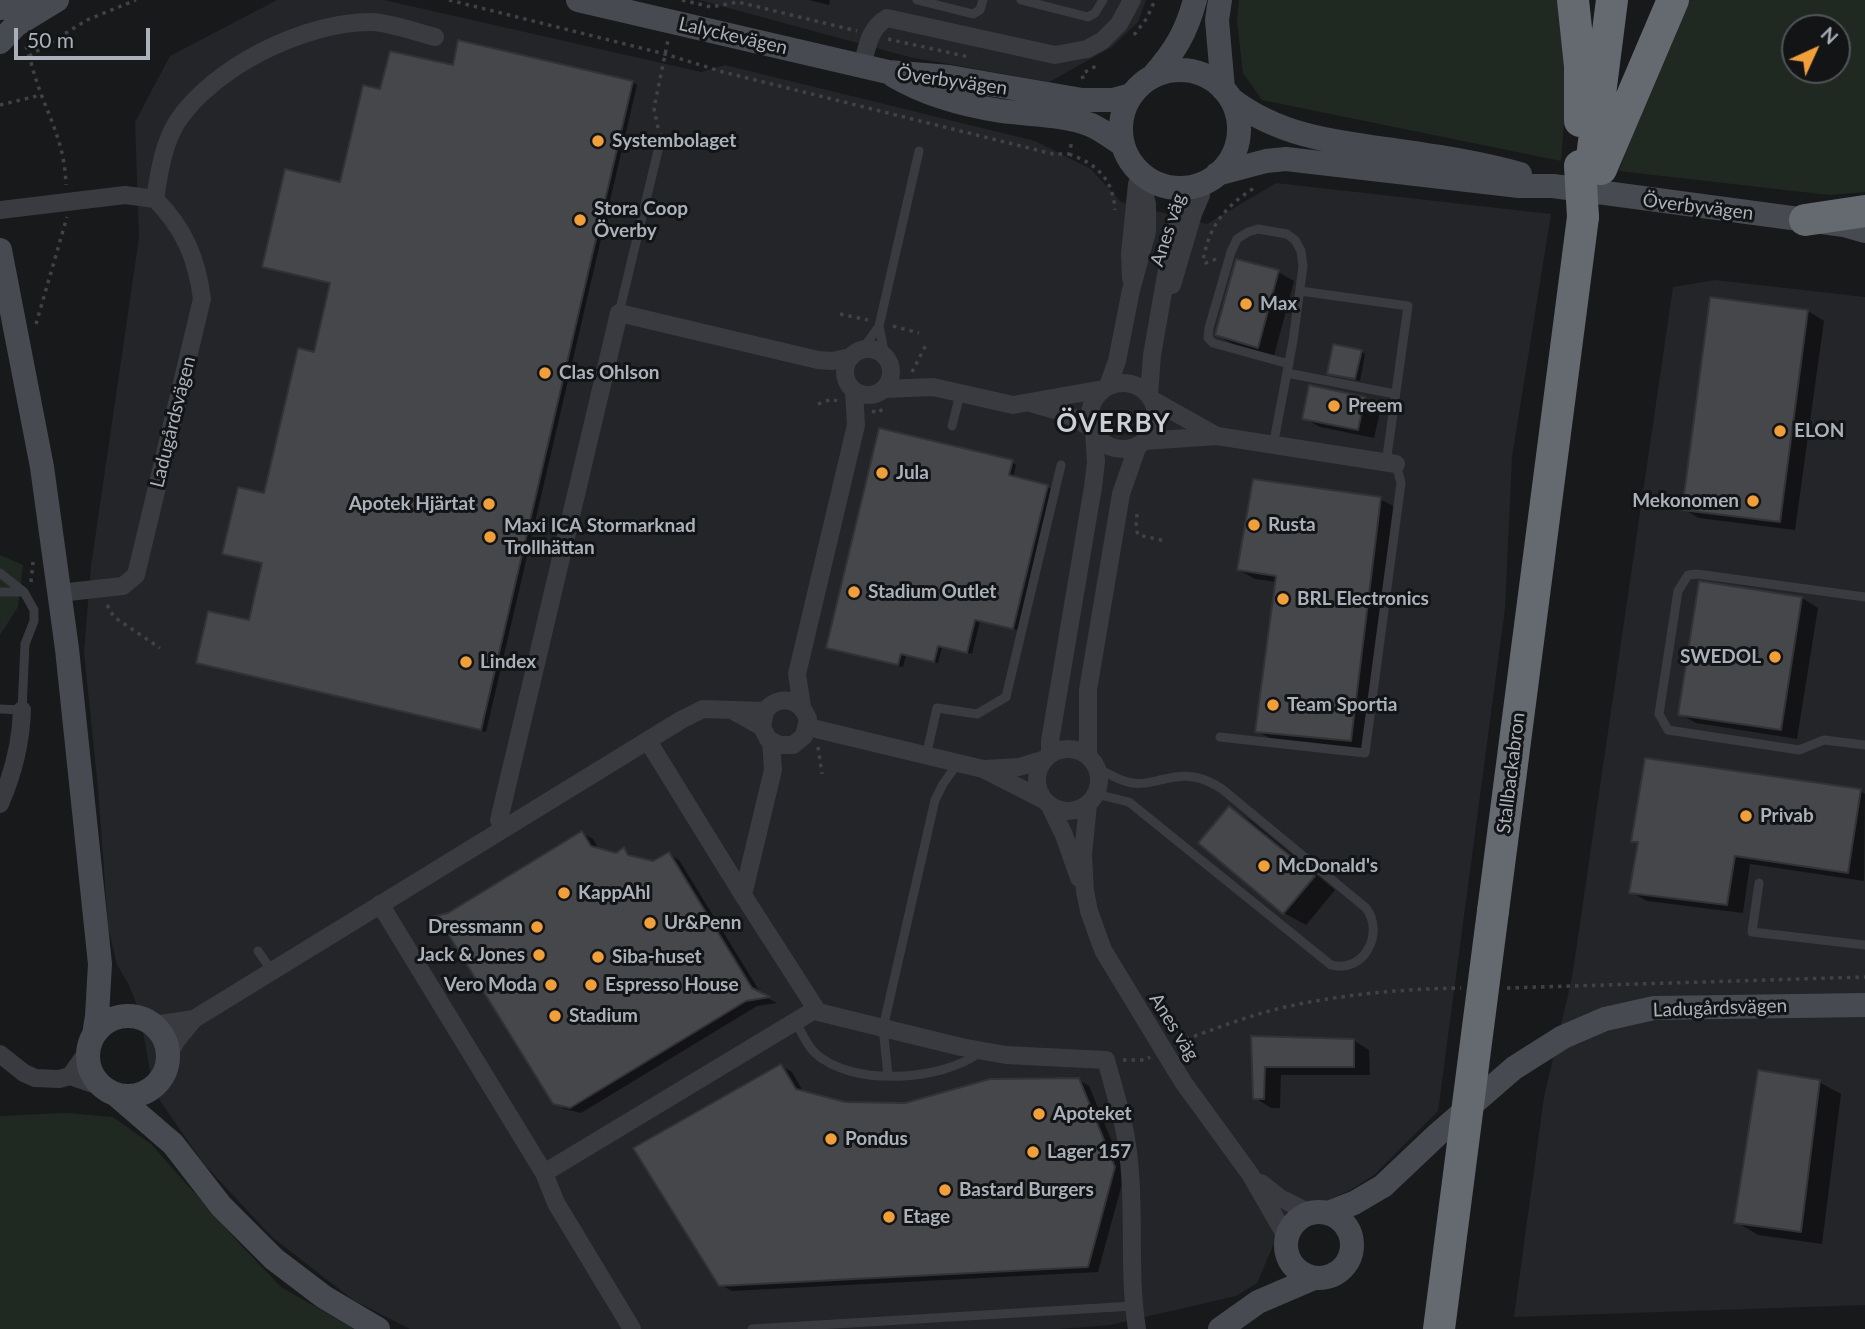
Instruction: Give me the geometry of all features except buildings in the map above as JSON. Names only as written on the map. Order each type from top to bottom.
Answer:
[{"type":"highway","points":[[1573,0],[1591,167]]},
{"type":"highway","points":[[1591,167],[1612,0]]},
{"type":"highway","points":[[1591,167],[1673,0]]},
{"type":"highway","name":"Stallbackabron","points":[[1439,1329],[1591,167]]},
{"type":"highway","points":[[1805,220],[1860,223]]},
{"type":"street","points":[[0,8],[54,0]]},
{"type":"street","points":[[0,42],[16,25],[54,0]]},
{"type":"street","name":"Lalyckevägen","points":[[578,0],[888,72]]},
{"type":"street","points":[[862,66],[872,32],[878,23],[887,18],[1055,55],[1087,49],[1102,41],[1119,24],[1132,0]]},
{"type":"street","points":[[1130,159],[1121,124],[1126,104],[1131,95],[1153,76],[1181,40],[1195,0]]},
{"type":"street","points":[[1213,177],[1229,160],[1237,144],[1237,116],[1227,94],[1217,20],[1220,0]]},
{"type":"street","points":[[0,210],[125,195],[155,199],[166,146],[176,123],[208,87],[231,69],[262,51],[340,24],[374,22],[435,37]]},
{"type":"street","name":"Överbyvägen","points":[[1153,76],[1185,70],[1206,76],[1257,117],[1298,134],[1489,166],[1553,186]]},
{"type":"street","name":"Överbyvägen","points":[[888,72],[949,77],[1082,100],[1113,100],[1131,95]]},
{"type":"street","name":"Överbyvägen","points":[[888,72],[911,86],[935,95],[999,111],[1060,117],[1090,124],[1159,184],[1176,188],[1193,186],[1266,161],[1286,159],[1519,186],[1553,186],[1805,220]]},
{"type":"street","name":"Anes väg","points":[[1106,388],[1117,361],[1131,290],[1130,254],[1137,198],[1130,159]]},
{"type":"street","name":"Anes väg","points":[[1150,397],[1152,355],[1160,311],[1175,276],[1193,214],[1213,177]]},
{"type":"street","name":"Ladugårdsvägen","points":[[59,593],[122,586],[136,575],[202,299],[199,276],[190,249],[173,218],[155,199]]},
{"type":"street","points":[[0,250],[42,467],[77,732],[100,964],[97,1016],[91,1043],[92,1074],[173,1144],[221,1206],[274,1259],[324,1297],[378,1329]]},
{"type":"street","points":[[504,828],[499,820],[618,313],[818,360],[832,361],[876,351],[933,387],[1000,403],[1031,403],[1119,383],[1130,384],[1217,436]]},
{"type":"street","points":[[743,895],[773,770],[769,720],[797,674],[856,425],[846,367],[857,354]]},
{"type":"street","points":[[818,360],[864,395],[933,387]]},
{"type":"street","points":[[856,425],[891,379],[888,361]]},
{"type":"street","points":[[1046,802],[1036,778],[1047,757],[1093,487],[1096,462],[1090,419],[1093,402],[1106,388]]},
{"type":"street","points":[[808,727],[983,769],[1057,810],[1073,811],[1092,799],[1099,776],[1092,762],[1088,690],[1121,494],[1141,443],[1153,429],[1155,421],[1156,414],[1150,397]]},
{"type":"street","points":[[1031,403],[1062,412],[1093,430],[1101,440],[1119,448],[1141,443],[1217,436],[1391,463]]},
{"type":"street","points":[[797,674],[802,707]]},
{"type":"street","points":[[769,720],[791,701],[802,707],[807,714],[808,727],[804,736],[773,770]]},
{"type":"street","points":[[0,1054],[35,1078],[58,1079],[69,1076],[109,1090],[139,1094],[159,1081],[176,1041],[194,1019],[648,741],[703,709],[732,711],[769,720]]},
{"type":"street","points":[[0,804],[16,760],[22,710]]},
{"type":"street","points":[[769,720],[779,746],[793,745]]},
{"type":"street","points":[[648,741],[818,1012],[981,1051],[1006,1055],[1106,1060],[1123,1125],[1129,1161],[1133,1306],[1137,1329]]},
{"type":"street","points":[[983,769],[1019,767],[1069,749],[1092,762]]},
{"type":"street","name":"Anes väg","points":[[1092,799],[1083,855],[1085,891],[1103,950],[1183,1082],[1250,1174],[1287,1245]]},
{"type":"street","name":"Anes väg","points":[[1046,802],[1064,835],[1085,891]]},
{"type":"street","points":[[380,904],[544,1173],[556,1203],[632,1329]]},
{"type":"street","points":[[100,964],[116,993],[164,1039],[168,1056]]},
{"type":"street","name":"Ladugårdsvägen","points":[[1319,1213],[1354,1203],[1383,1186],[1438,1133],[1514,1068],[1563,1037],[1605,1019],[1654,1008],[1865,1005]]},
{"type":"street","points":[[544,1173],[816,1009]]},
{"type":"street","points":[[69,1076],[100,1028],[114,1018],[122,1016],[146,1021],[194,1019]]},
{"type":"street","points":[[159,1081],[166,1123],[173,1144]]},
{"type":"street","name":"Anes väg","points":[[1250,1174],[1280,1198],[1319,1213]]},
{"type":"street","name":"Ladugårdsvägen","points":[[1352,1237],[1383,1186]]},
{"type":"street","points":[[1220,1329],[1258,1302],[1314,1279],[1334,1276],[1347,1265],[1353,1249],[1352,1237],[1346,1226],[1319,1213],[1296,1222],[1275,1280],[1258,1302]]},
{"type":"street","points":[[1287,1245],[1289,1260],[1297,1270],[1314,1279]]},
{"type":"lane","points":[[917,0],[973,14],[980,10],[983,0]]},
{"type":"lane","points":[[1021,0],[1088,17],[1095,13],[1103,0]]},
{"type":"lane","points":[[618,313],[661,138]]},
{"type":"lane","points":[[857,354],[879,326],[919,151]]},
{"type":"lane","points":[[1273,446],[1288,369],[1303,266],[1301,251],[1295,240],[1287,234],[1266,230],[1248,232],[1237,239],[1229,259],[1208,338],[1213,343],[1288,369],[1395,394]]},
{"type":"lane","points":[[1220,737],[1365,753],[1401,483],[1391,463],[1395,394],[1408,306],[1300,291]]},
{"type":"lane","points":[[879,326],[888,361]]},
{"type":"lane","points":[[952,426],[960,394]]},
{"type":"lane","points":[[926,756],[937,708],[977,714],[1006,697],[1061,465]]},
{"type":"lane","points":[[0,573],[24,592],[34,610],[34,621],[25,644],[22,710],[0,709]]},
{"type":"lane","points":[[1865,597],[1697,574],[1688,575],[1678,591],[1659,714],[1668,730],[1800,750],[1824,740],[1865,745]]},
{"type":"lane","points":[[0,592],[24,592]]},
{"type":"lane","points":[[1092,762],[1132,783],[1148,783],[1182,776],[1209,780],[1366,908],[1375,927],[1373,940],[1366,953],[1355,963],[1341,968],[1331,965],[1129,802],[1092,799]]},
{"type":"lane","points":[[888,1075],[883,1028],[934,800],[958,763]]},
{"type":"lane","points":[[1759,883],[1752,932],[1865,945]]},
{"type":"lane","points":[[258,951],[272,971]]},
{"type":"lane","points":[[795,1021],[813,1051],[824,1060],[841,1070],[871,1076],[917,1073],[951,1067],[968,1061],[981,1051]]},
{"type":"lane","points":[[752,1329],[1133,1306]]},
{"type":"path","points":[[35,330],[68,212],[65,163],[59,137],[41,95],[30,57],[87,20],[136,0]]},
{"type":"path","points":[[661,138],[653,108],[671,22]]},
{"type":"path","points":[[0,104],[41,95]]},
{"type":"path","points":[[1205,245],[1203,261],[1206,263],[1220,257],[1229,259]]},
{"type":"shaded area","points":[[277,0],[384,0],[701,72],[725,65],[1035,141],[1091,169],[1121,202],[1207,224],[1276,183],[1551,214],[1512,457],[1505,608],[1438,1111],[1374,1175],[1349,1191],[1285,1218],[1257,1283],[1236,1296],[1110,1325],[1059,1329],[410,1329],[353,1300],[272,1237],[203,1163],[154,1092],[139,1010],[117,965],[108,927],[98,788],[84,652],[91,566],[139,238],[135,122],[170,56]]},
{"type":"shaded area","points":[[699,0],[1146,0],[1138,22],[1112,47],[1049,82],[909,57]]},
{"type":"shaded area","points":[[1239,0],[1563,0],[1568,74],[1561,161],[1262,100],[1243,73],[1237,21]]},
{"type":"shaded area","points":[[1686,0],[1865,0],[1865,192],[1829,195],[1619,171],[1654,74]]},
{"type":"shaded area","points":[[1715,280],[1865,297],[1865,1305],[1514,1317],[1544,1097],[1572,978],[1673,287]]},
{"type":"shaded area","points":[[0,555],[23,565],[18,607],[0,635]]},
{"type":"shaded area","points":[[67,1113],[113,1117],[151,1144],[281,1287],[354,1329],[0,1329],[0,1116]]},
{"type":"place","name":"Systembolaget","points":[[598,141]]},
{"type":"place","name":"Stora Coop Överby","points":[[580,220]]},
{"type":"place","name":"Max","points":[[1246,304]]},
{"type":"place","name":"Clas Ohlson","points":[[545,373]]},
{"type":"place","name":"Preem","points":[[1334,406]]},
{"type":"place","name":"ELON","points":[[1780,431]]},
{"type":"place","name":"Jula","points":[[882,473]]},
{"type":"place","name":"Mekonomen","points":[[1753,501]]},
{"type":"place","name":"Apotek Hjärtat","points":[[489,504]]},
{"type":"place","name":"Rusta","points":[[1254,525]]},
{"type":"place","name":"Maxi ICA Stormarknad Trollhättan","points":[[490,537]]},
{"type":"place","name":"Stadium Outlet","points":[[854,592]]},
{"type":"place","name":"BRL Electronics","points":[[1283,599]]},
{"type":"place","name":"SWEDOL","points":[[1775,657]]},
{"type":"place","name":"Lindex","points":[[466,662]]},
{"type":"place","name":"Team Sportia","points":[[1273,705]]},
{"type":"place","name":"Privab","points":[[1746,816]]},
{"type":"place","name":"McDonald's","points":[[1264,866]]},
{"type":"place","name":"KappAhl","points":[[564,893]]},
{"type":"place","name":"Ur&Penn","points":[[650,923]]},
{"type":"place","name":"Dressmann","points":[[537,927]]},
{"type":"place","name":"Jack & Jones","points":[[539,955]]},
{"type":"place","name":"Siba-huset","points":[[598,957]]},
{"type":"place","name":"Vero Moda","points":[[551,985]]},
{"type":"place","name":"Espresso House","points":[[591,985]]},
{"type":"place","name":"Stadium","points":[[555,1016]]},
{"type":"place","name":"Apoteket","points":[[1039,1114]]},
{"type":"place","name":"Pondus","points":[[831,1139]]},
{"type":"place","name":"Lager 157","points":[[1033,1152]]},
{"type":"place","name":"Bastard Burgers","points":[[945,1190]]},
{"type":"place","name":"Etage","points":[[889,1217]]},
{"type":"district","name":"ÖVERBY","points":[[1114,424]]}]
